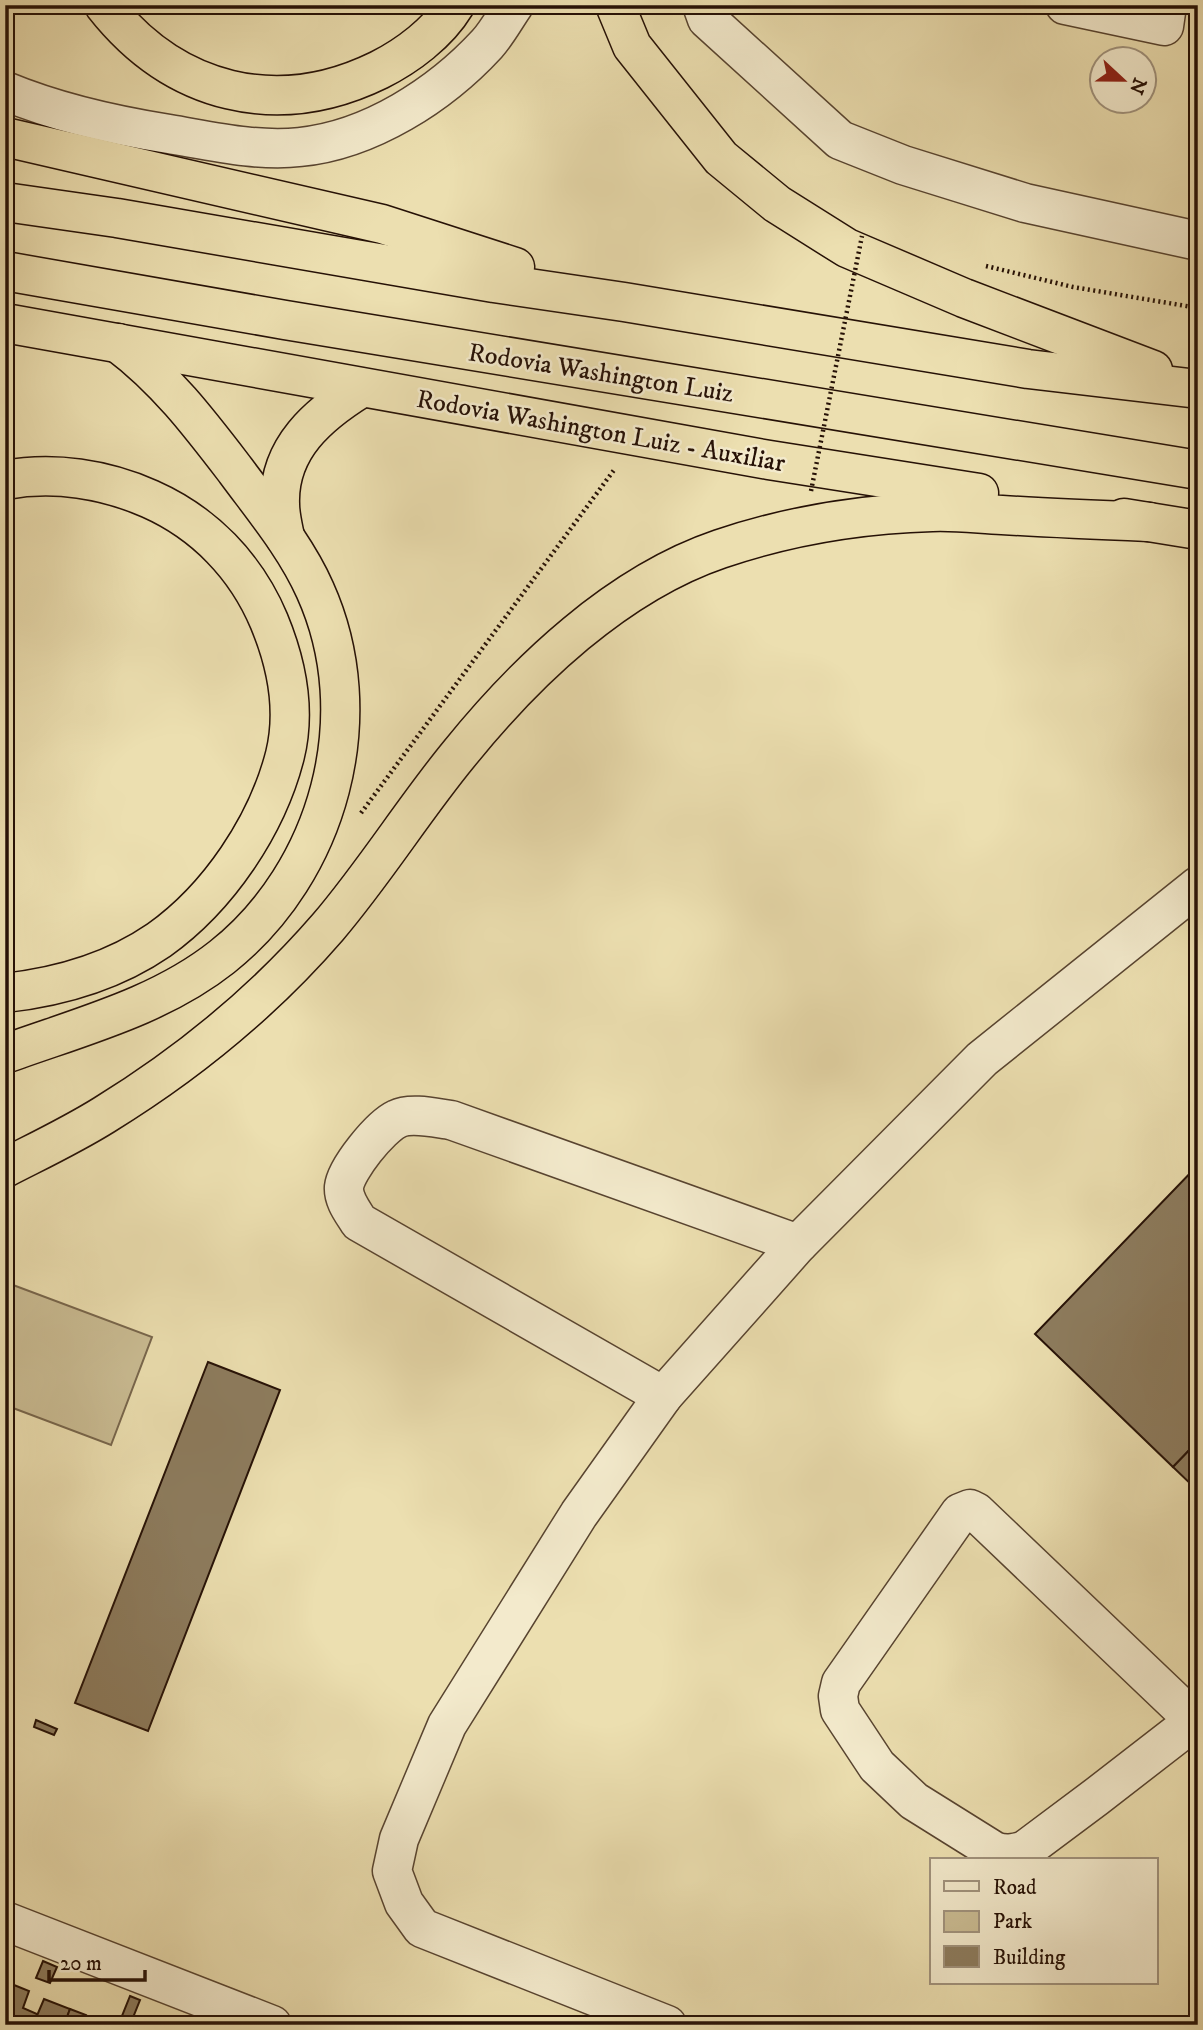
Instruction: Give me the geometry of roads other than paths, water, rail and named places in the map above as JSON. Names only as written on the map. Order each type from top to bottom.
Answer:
[{"type":"highway","points":[[104,5],[137,41],[162,61],[215,86],[275,97],[334,89],[399,60],[425,39],[455,5]]},
{"type":"highway","points":[[615,5],[632,46],[721,158],[776,204],[811,228],[846,248],[964,298],[1198,388]]},
{"type":"highway","points":[[5,137],[382,224],[624,302]]},
{"type":"highway","points":[[5,202],[117,218],[494,283],[1028,369],[1198,388]]},
{"type":"highway","name":"Rodovia Washington Luiz","points":[[5,271],[285,320],[1198,470]]},
{"type":"highway","name":"Rodovia Washington Luiz - Auxiliar","points":[[5,323],[769,460],[1198,530]]},
{"type":"highway","points":[[5,1054],[119,1015],[188,980],[221,958],[261,921],[299,866],[317,830],[338,757],[340,686],[327,618],[315,588],[285,537],[191,411],[159,377],[116,341]]},
{"type":"highway","points":[[285,537],[280,503],[284,476],[292,453],[304,433],[317,419],[362,388]]},
{"type":"highway","points":[[5,480],[44,476],[72,478],[129,489],[165,505],[200,527],[246,577],[262,606],[274,634],[289,694],[285,755],[270,796],[231,869],[209,895],[158,940],[130,956],[88,975],[34,989],[5,992]]},
{"type":"highway","points":[[5,1168],[102,1117],[168,1073],[268,990],[327,928],[458,755],[511,694],[583,627],[627,596],[679,566],[718,550],[771,534],[821,522],[876,516],[934,512],[1149,522]]},
{"type":"street","points":[[11,94],[77,117],[147,131],[235,146],[300,147],[344,137],[398,117],[452,78],[479,52],[514,5]]},
{"type":"street","points":[[702,5],[707,19],[840,140],[903,166],[1025,203],[1198,241]]},
{"type":"street","points":[[1065,5],[1164,26],[1167,5]]},
{"type":"street","points":[[667,2025],[422,1927],[404,1903],[392,1871],[399,1839],[447,1725],[579,1514],[663,1396],[798,1244],[982,1059],[1198,886]]},
{"type":"street","points":[[663,1396],[359,1222],[348,1206],[344,1189],[350,1168],[384,1129],[398,1118],[421,1116],[451,1120],[798,1244]]},
{"type":"street","points":[[970,1509],[1196,1719],[1024,1850],[1004,1854],[993,1851],[914,1801],[877,1766],[840,1710],[838,1696],[841,1683],[960,1513],[970,1509]]},
{"type":"street","points":[[5,1921],[272,2025]]}]
